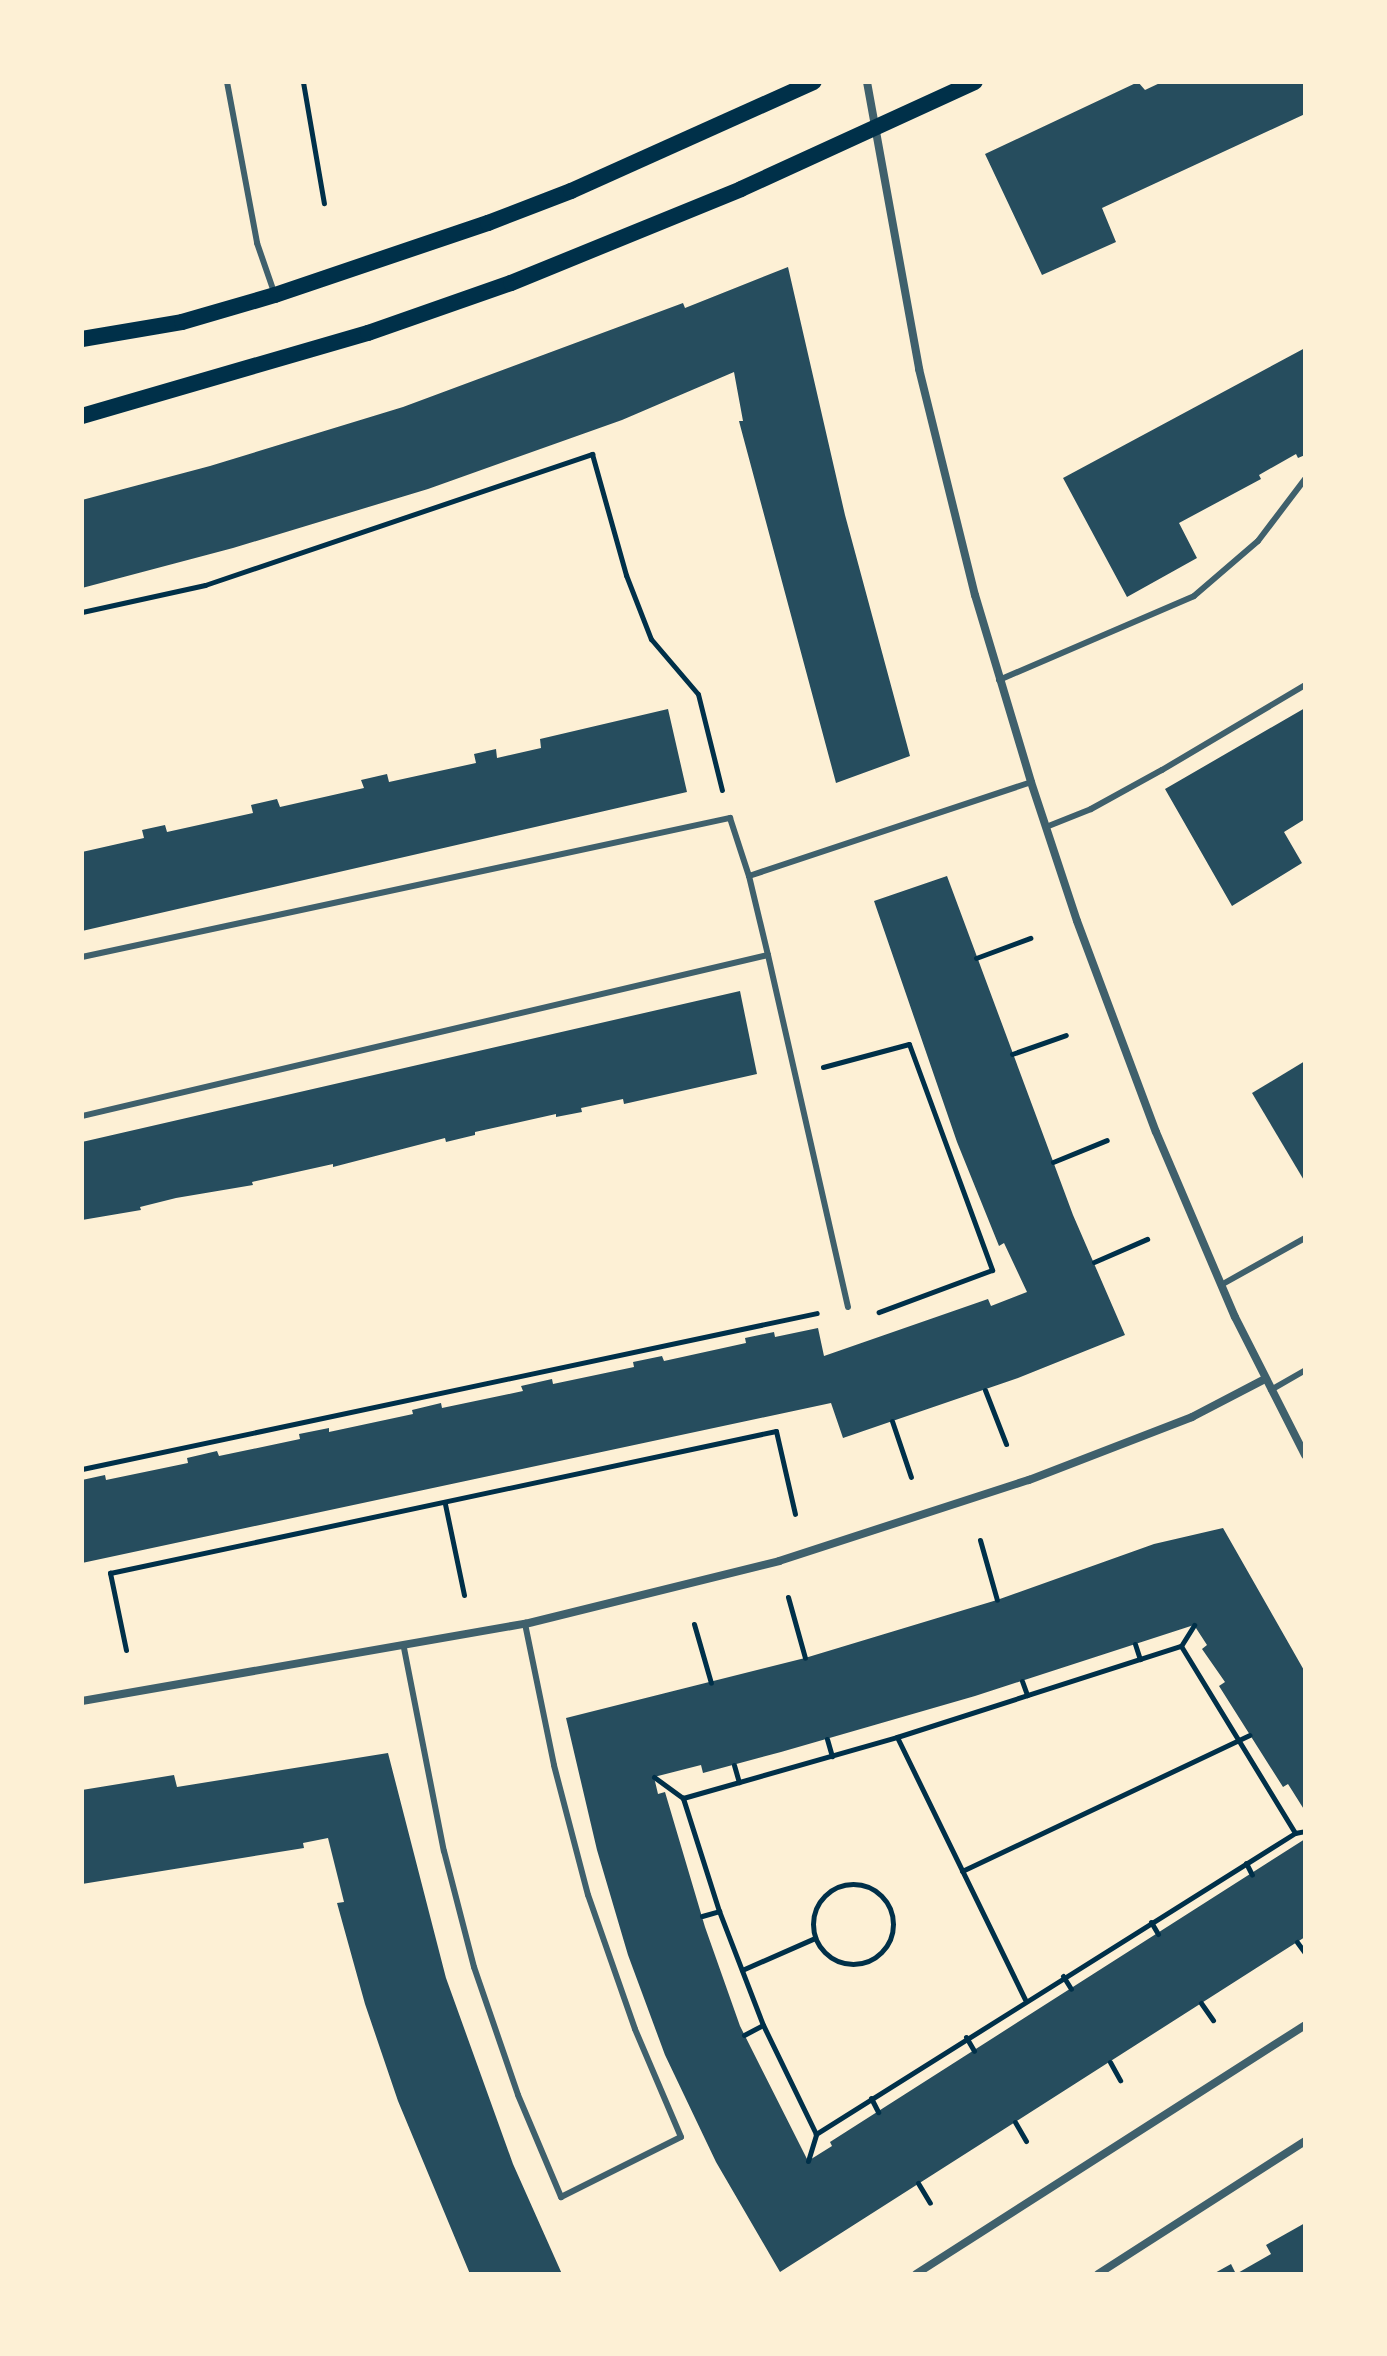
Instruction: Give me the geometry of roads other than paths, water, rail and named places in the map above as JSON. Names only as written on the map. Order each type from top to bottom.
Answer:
[{"type":"main road","points":[[82,339],[182,322],[275,295],[571,191],[814,82]]},
{"type":"main road","points":[[82,416],[368,333],[511,283],[661,223],[975,82]]},
{"type":"street","points":[[867,82],[916,354],[999,680],[1031,782],[1119,1038],[1221,1285],[1305,1455]]},
{"type":"street","points":[[82,1701],[404,1648],[525,1624],[766,1564],[1029,1480],[1192,1417],[1265,1379]]},
{"type":"street","points":[[916,2274],[1305,2025]]},
{"type":"street","points":[[1098,2274],[1305,2141]]},
{"type":"lane","points":[[227,82],[257,243],[275,295]]},
{"type":"lane","points":[[999,680],[1194,596],[1258,541],[1305,479]]},
{"type":"lane","points":[[1046,827],[1091,809],[1305,685]]},
{"type":"lane","points":[[749,876],[1031,782]]},
{"type":"lane","points":[[82,957],[730,818],[749,876],[848,1307]]},
{"type":"lane","points":[[82,1116],[768,955]]},
{"type":"lane","points":[[1221,1285],[1305,1238]]},
{"type":"lane","points":[[1271,1390],[1305,1370]]},
{"type":"lane","points":[[404,1648],[444,1851],[474,1967],[518,2095],[561,2197],[681,2137],[635,2029],[588,1895],[554,1765],[525,1624]]}]
